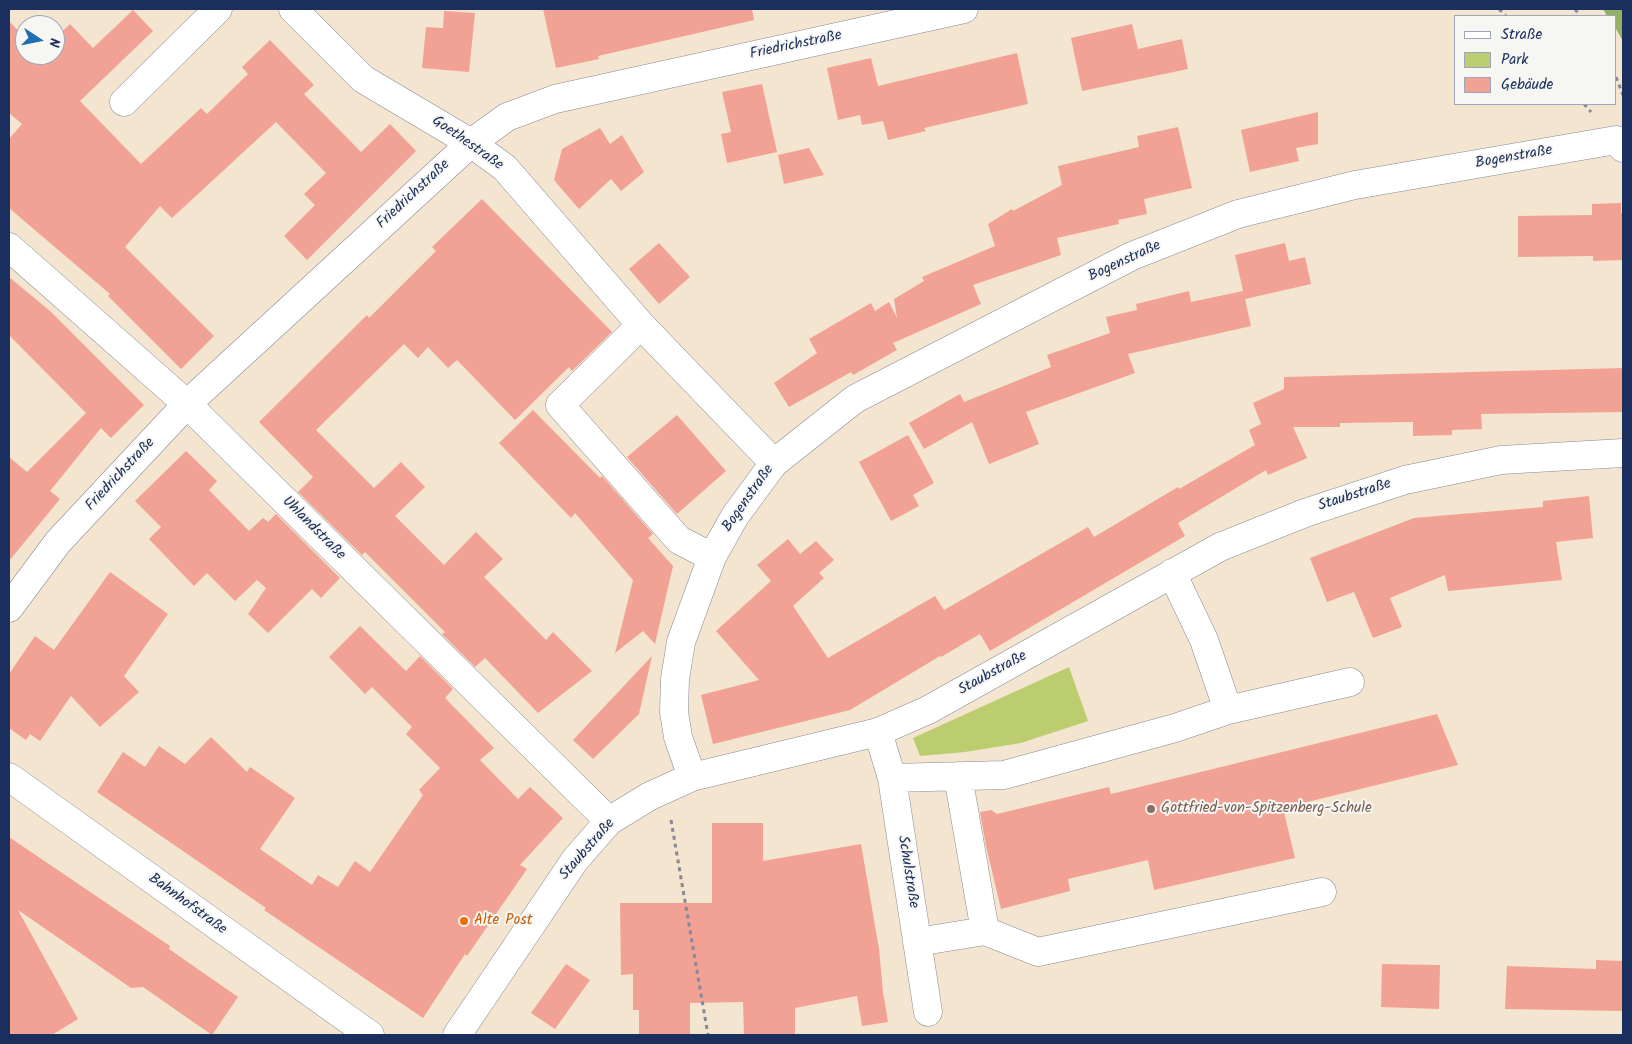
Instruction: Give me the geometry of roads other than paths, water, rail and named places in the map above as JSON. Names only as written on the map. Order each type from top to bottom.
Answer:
[{"type":"street","points":[[124,102],[218,9]]},
{"type":"street","name":"Goethestraße","points":[[293,9],[363,79],[471,143],[505,168],[640,325],[774,463]]},
{"type":"street","name":"Friedrichstraße","points":[[9,608],[58,542],[187,404],[471,143],[507,116],[555,99],[955,10]]},
{"type":"street","name":"Bogenstraße","points":[[692,777],[678,737],[674,712],[675,679],[681,642],[712,557],[735,516],[774,463],[855,399],[1132,256],[1238,214],[1374,181],[1616,140],[1623,148]]},
{"type":"street","name":"Uhlandstraße","points":[[9,247],[187,404],[609,821]]},
{"type":"street","points":[[640,325],[560,405],[678,540],[712,557]]},
{"type":"street","name":"Staubstraße","points":[[457,1035],[575,860],[609,821],[650,796],[692,777],[878,732],[928,710],[1220,547],[1288,519],[1405,480],[1501,460],[1623,453]]},
{"type":"street","points":[[1172,573],[1204,640],[1228,710]]},
{"type":"street","points":[[892,778],[1004,775],[1175,728],[1228,710],[1350,682]]},
{"type":"street","name":"Schulstraße","points":[[878,732],[892,778],[928,1012]]},
{"type":"street","points":[[958,776],[985,931]]},
{"type":"street","name":"Bahnhofstraße","points":[[9,777],[366,1034]]},
{"type":"street","points":[[917,942],[985,931],[1038,952],[1322,892]]},
{"type":"place","name":"Gottfried-von-Spitzenberg-Schule","points":[[1151,809]]},
{"type":"place","name":"Alte Post","points":[[464,921]]}]
